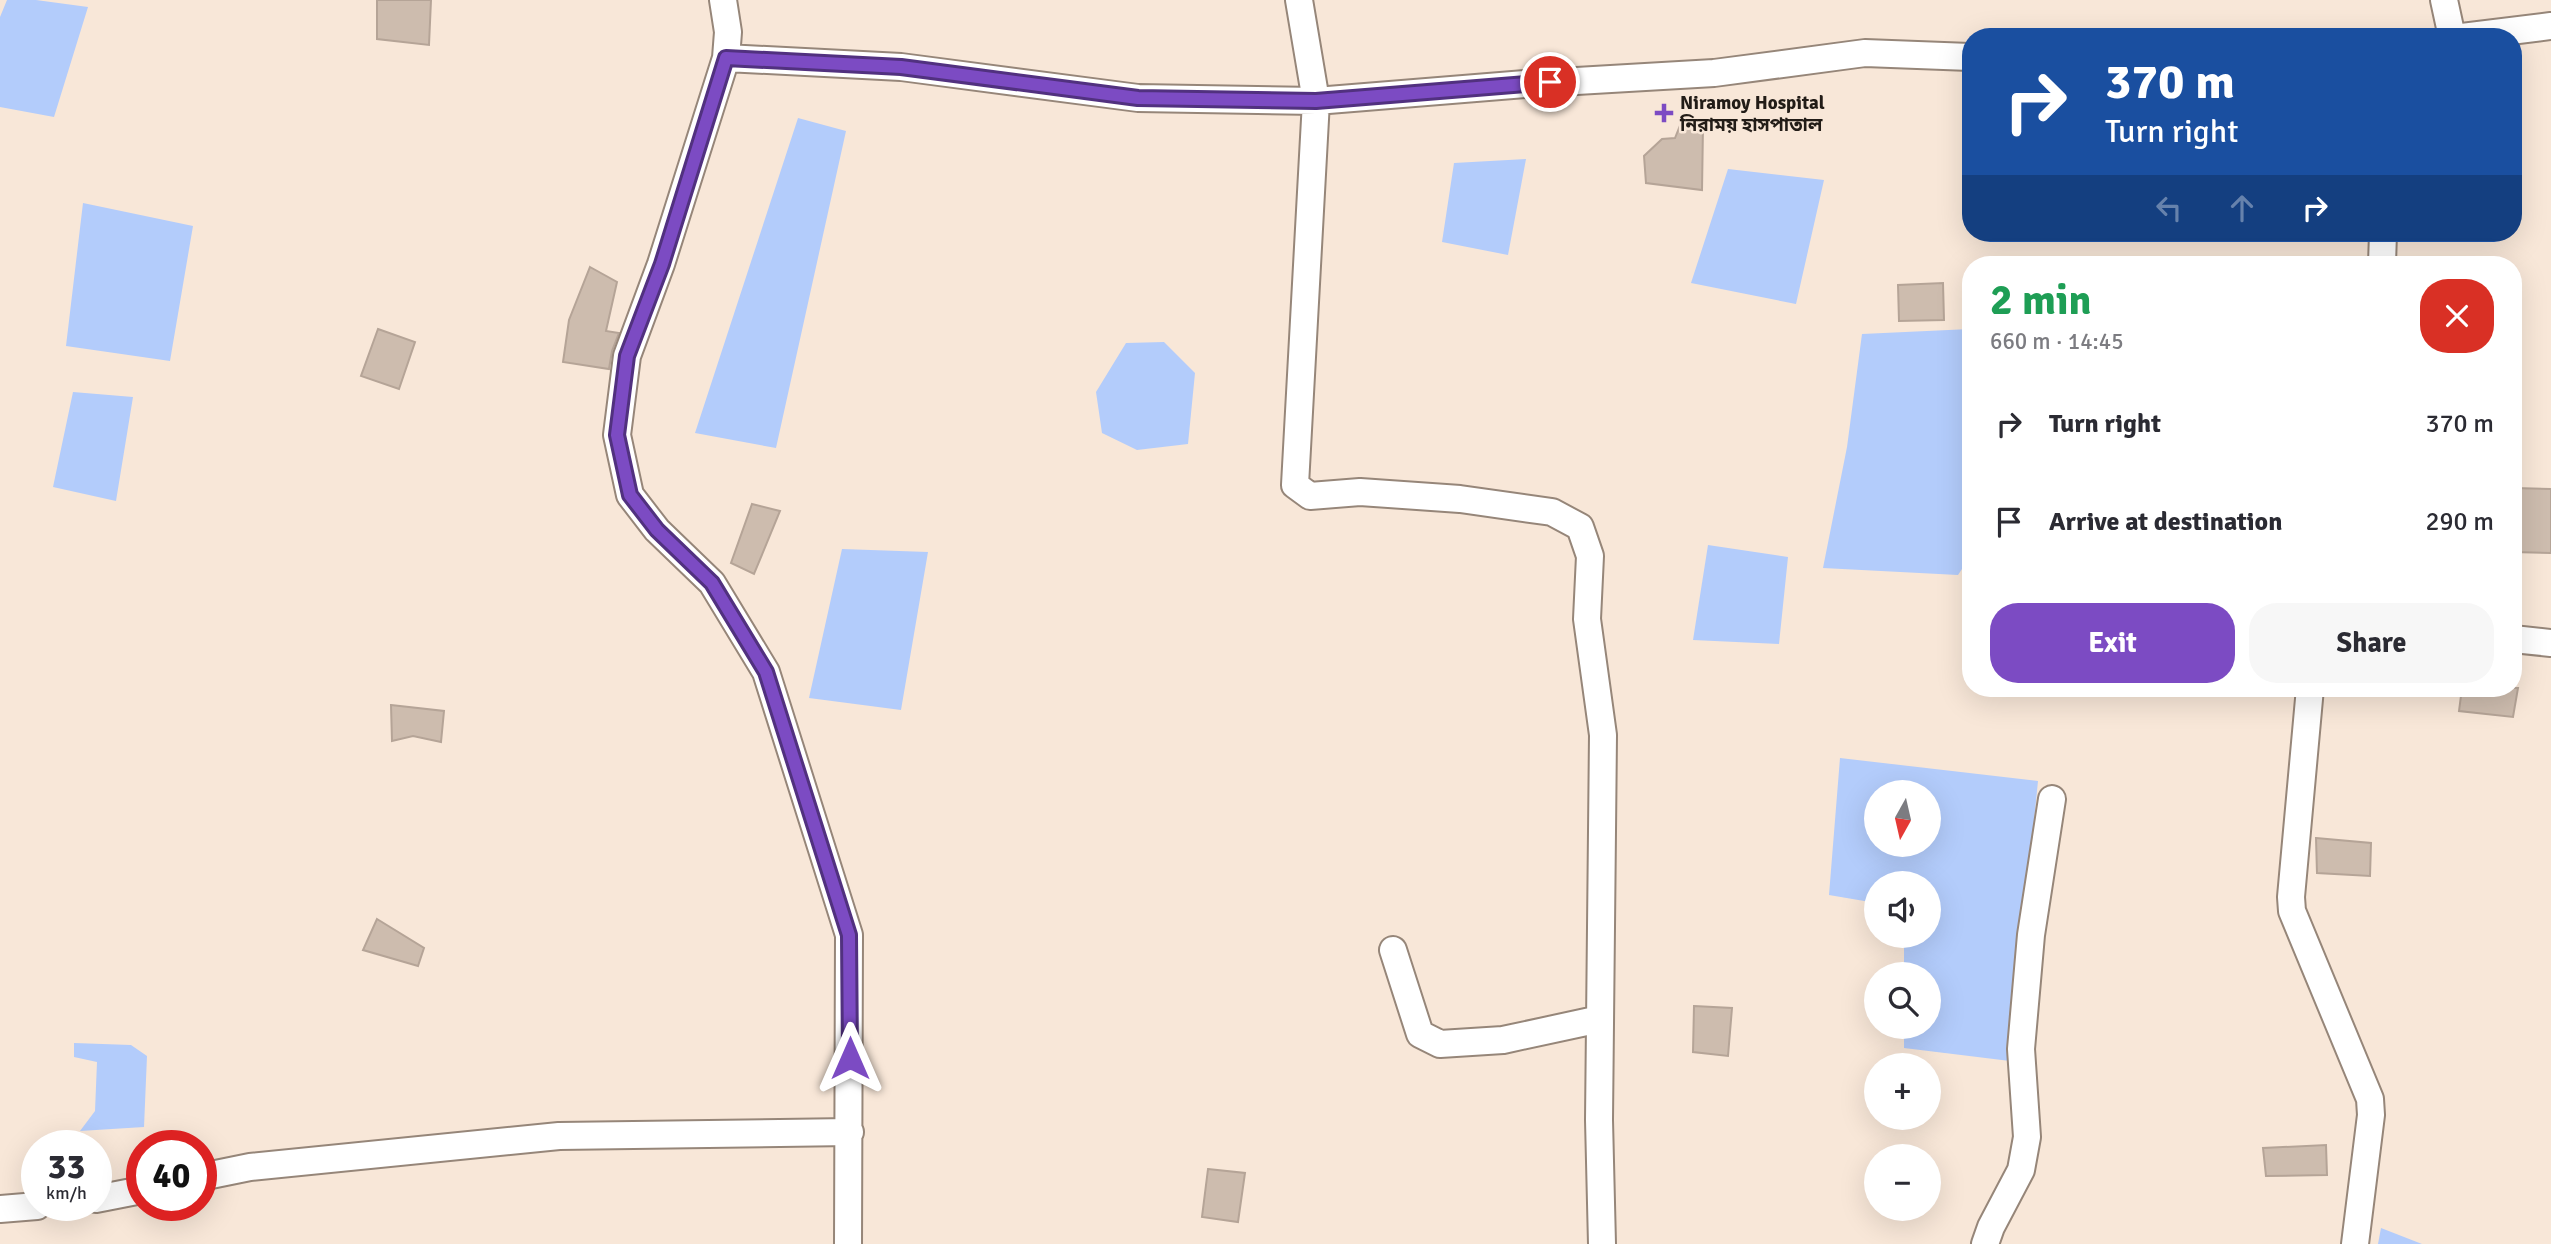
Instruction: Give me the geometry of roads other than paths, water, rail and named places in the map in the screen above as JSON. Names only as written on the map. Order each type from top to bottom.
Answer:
[{"type":"street","points":[[723,0],[728,32],[726,58],[662,264],[627,356],[617,435],[630,495],[657,530],[712,583],[766,672],[849,935],[848,1244]]},
{"type":"street","points":[[1299,0],[1316,101],[1295,485],[1310,496],[1360,492],[1460,499],[1552,512],[1580,527],[1590,556],[1587,619],[1603,735],[1599,1120],[1602,1244]]},
{"type":"street","points":[[2444,0],[2450,28]]},
{"type":"street","points":[[2522,30],[2551,26]]},
{"type":"street","points":[[726,58],[901,67],[1138,98],[1316,101],[1525,83],[1714,72],[1796,64],[1865,53],[1962,57]]},
{"type":"street","points":[[2522,640],[2551,643]]},
{"type":"street","points":[[2309,697],[2291,897],[2292,911],[2370,1100],[2371,1115],[2355,1244]]},
{"type":"street","points":[[1985,1244],[2021,1170],[2027,1137],[2021,1049],[2031,935],[2052,799]]},
{"type":"street","points":[[1393,950],[1420,1034],[1440,1044],[1503,1040],[1600,1019]]},
{"type":"street","points":[[217,1174],[250,1167],[559,1136],[850,1132]]},
{"type":"street","points":[[0,1209],[21,1207]]},
{"type":"water","points":[[7,0],[36,0],[88,7],[54,117],[0,107],[0,17]]},
{"type":"water","points":[[798,118],[846,131],[776,448],[695,433]]},
{"type":"water","points":[[1526,159],[1508,255],[1442,242],[1454,163]]},
{"type":"water","points":[[1728,169],[1824,180],[1796,304],[1691,283]]},
{"type":"water","points":[[83,203],[193,226],[170,361],[66,346]]},
{"type":"water","points":[[1962,329],[1962,569],[1958,575],[1823,568],[1847,447],[1862,334]]},
{"type":"water","points":[[1164,342],[1195,373],[1188,444],[1137,450],[1102,433],[1096,392],[1126,343]]},
{"type":"water","points":[[73,392],[133,397],[116,501],[53,487]]},
{"type":"water","points":[[1708,545],[1788,557],[1779,644],[1693,640]]},
{"type":"water","points":[[842,549],[928,552],[901,710],[809,698]]},
{"type":"water","points":[[1840,758],[2038,781],[2010,1061],[1904,1048],[1904,1039],[1941,1039],[1941,962],[1904,962],[1904,948],[1941,948],[1941,871],[1864,871],[1864,901],[1829,895]]},
{"type":"water","points":[[74,1043],[131,1045],[147,1056],[144,1127],[81,1130],[95,1111],[97,1062],[74,1057]]},
{"type":"water","points":[[2381,1228],[2422,1244],[2378,1244]]},
{"type":"place","name":"Niramoy Hospital নিরাময় হাসপাতাল","points":[[1664,113]]}]
